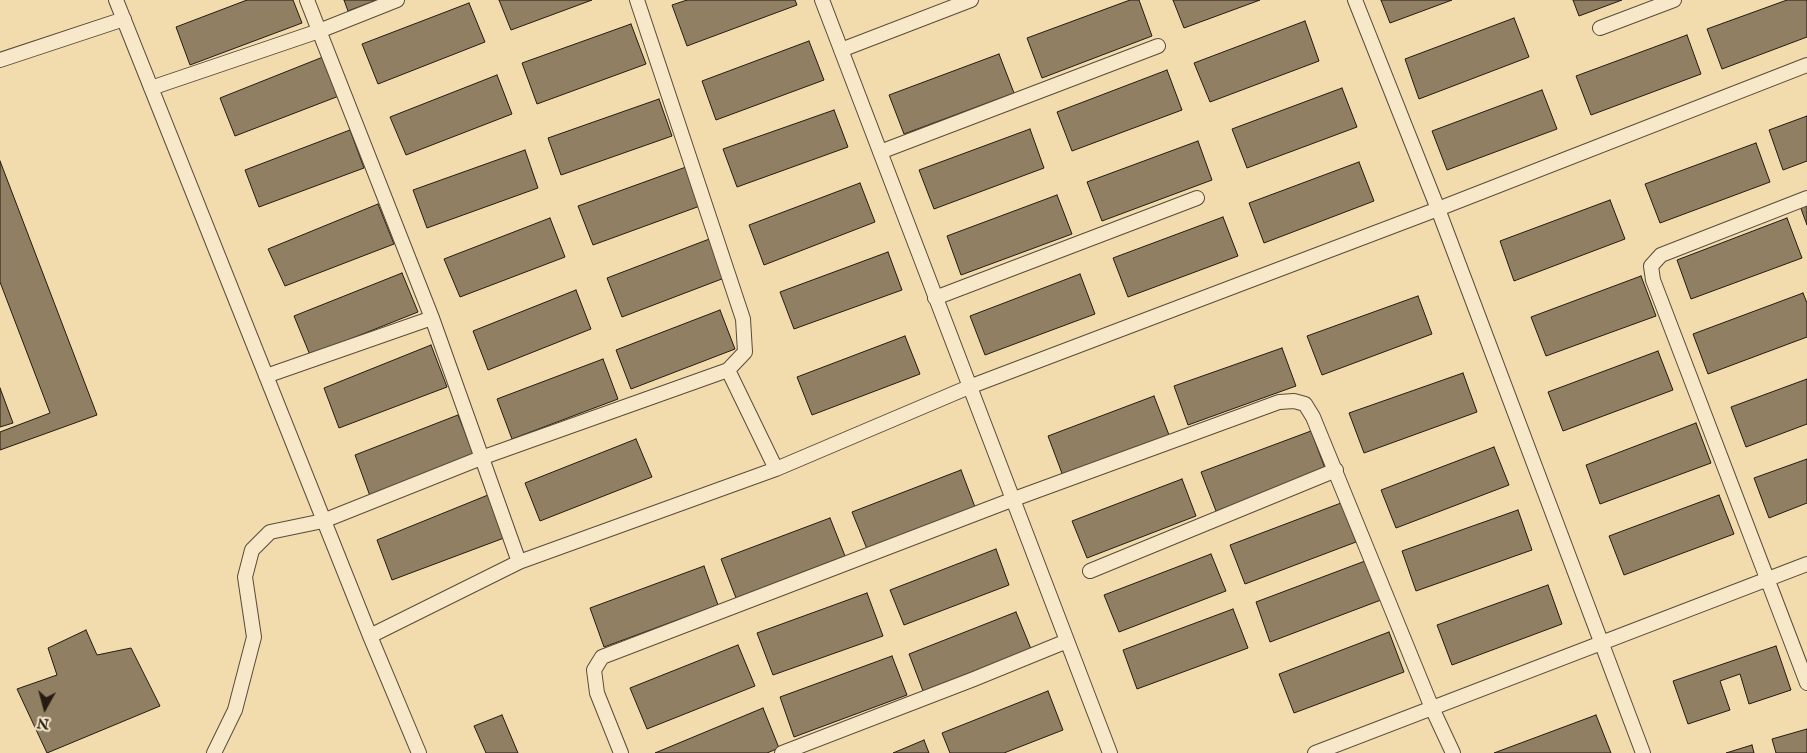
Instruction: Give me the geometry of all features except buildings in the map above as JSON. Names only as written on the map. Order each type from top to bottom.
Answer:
[{"type":"lane","points":[[116,0],[370,636],[419,753]]},
{"type":"lane","points":[[307,0],[432,318],[519,562]]},
{"type":"lane","points":[[151,88],[319,31],[397,0]]},
{"type":"lane","points":[[214,753],[234,710],[254,637],[245,577],[252,550],[270,532],[324,521],[481,458],[728,370],[745,352],[743,319],[637,0]]},
{"type":"lane","points":[[822,0],[1110,753]]},
{"type":"lane","points":[[840,50],[971,0]]},
{"type":"lane","points":[[1355,0],[1438,209],[1643,753]]},
{"type":"lane","points":[[1600,28],[1674,0]]},
{"type":"lane","points":[[0,60],[124,19]]},
{"type":"lane","points":[[880,152],[1158,46]]},
{"type":"lane","points":[[370,636],[519,562],[776,469],[969,387],[1438,209],[1807,65]]},
{"type":"lane","points":[[935,298],[1197,198]]},
{"type":"lane","points":[[1807,198],[1661,254],[1651,266],[1654,280],[1807,683]]},
{"type":"lane","points":[[266,376],[432,318]]},
{"type":"lane","points":[[728,370],[776,469]]},
{"type":"lane","points":[[621,753],[598,693],[594,670],[602,657],[1014,500],[1279,402],[1294,401],[1305,404],[1313,417],[1432,708],[1453,753]]},
{"type":"lane","points":[[1090,571],[1336,470]]},
{"type":"lane","points":[[1315,753],[1807,564]]},
{"type":"lane","points":[[782,753],[974,679],[1067,640]]}]
